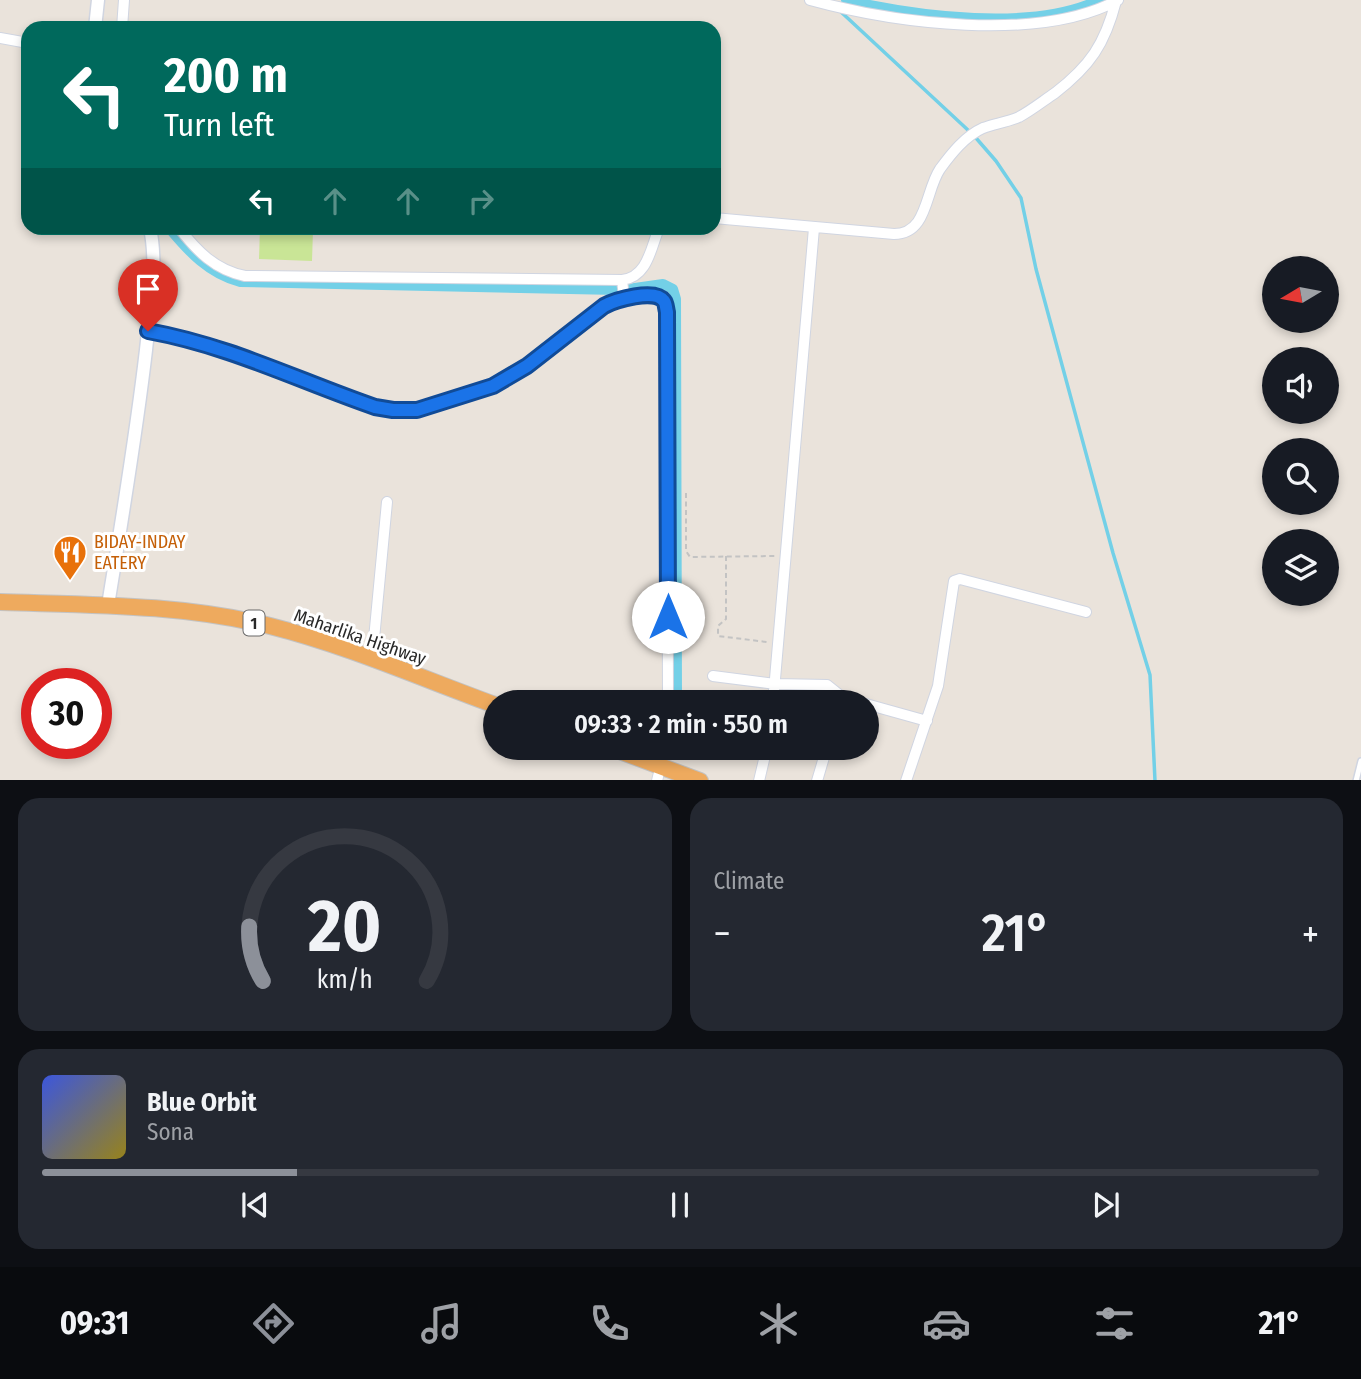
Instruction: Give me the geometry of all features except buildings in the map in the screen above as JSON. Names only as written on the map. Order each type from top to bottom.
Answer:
[{"type":"highway","name":"Maharlika Highway","points":[[0,602],[178,610],[258,624],[323,642],[483,701]]},
{"type":"highway","points":[[635,760],[664,774],[700,780]]},
{"type":"street","points":[[96,21],[98,0]]},
{"type":"street","points":[[122,21],[124,0]]},
{"type":"street","points":[[810,0],[912,20],[985,24],[1061,19],[1090,12],[1117,1]]},
{"type":"street","points":[[721,219],[898,234],[913,230],[922,216],[933,181],[965,140],[980,129],[1030,111],[1083,70],[1105,37],[1117,1]]},
{"type":"street","points":[[0,37],[21,42]]},
{"type":"street","points":[[774,690],[814,228]]},
{"type":"street","points":[[108,605],[139,409],[153,257],[151,235]]},
{"type":"street","points":[[185,235],[208,261],[230,273],[245,276],[622,280],[633,277],[643,267],[657,235]]},
{"type":"street","points":[[622,280],[624,297]]},
{"type":"street","points":[[148,331],[186,337],[234,352],[375,407],[417,410],[502,381],[527,366],[604,306],[624,297],[656,296],[663,299],[667,308],[668,690]]},
{"type":"street","points":[[372,660],[387,502]]},
{"type":"street","points":[[906,780],[941,674],[954,580],[960,579],[1087,612]]},
{"type":"street","points":[[713,676],[775,684],[827,685],[832,690]]},
{"type":"street","points":[[879,708],[927,721]]},
{"type":"street","points":[[759,780],[764,760]]},
{"type":"street","points":[[817,780],[823,760]]},
{"type":"lane","points":[[1356,780],[1361,761]]},
{"type":"path","points":[[686,493],[687,553],[696,558],[726,555],[786,556]]},
{"type":"path","points":[[726,555],[726,620],[718,626],[718,636],[779,643]]},
{"type":"green space","points":[[260,235],[313,235],[312,261],[259,259]]},
{"type":"waterway","points":[[846,0],[906,11],[974,18],[1041,16],[1072,10],[1099,0]]},
{"type":"waterway","points":[[840,11],[969,131]]},
{"type":"waterway","points":[[976,138],[996,161],[1021,198],[1036,269],[1113,553],[1150,675],[1155,780]]},
{"type":"waterway","points":[[175,235],[209,268],[240,282],[618,290]]},
{"type":"waterway","points":[[628,289],[663,284],[673,289],[676,299],[677,690]]},
{"type":"place","name":"BIDAY-INDAY EATERY","points":[[70,582]]},
{"type":"route","points":[[148,331],[186,337],[234,352],[375,407],[387,410],[417,410],[493,386],[510,377],[616,299],[660,297],[667,312],[668,617]]}]
